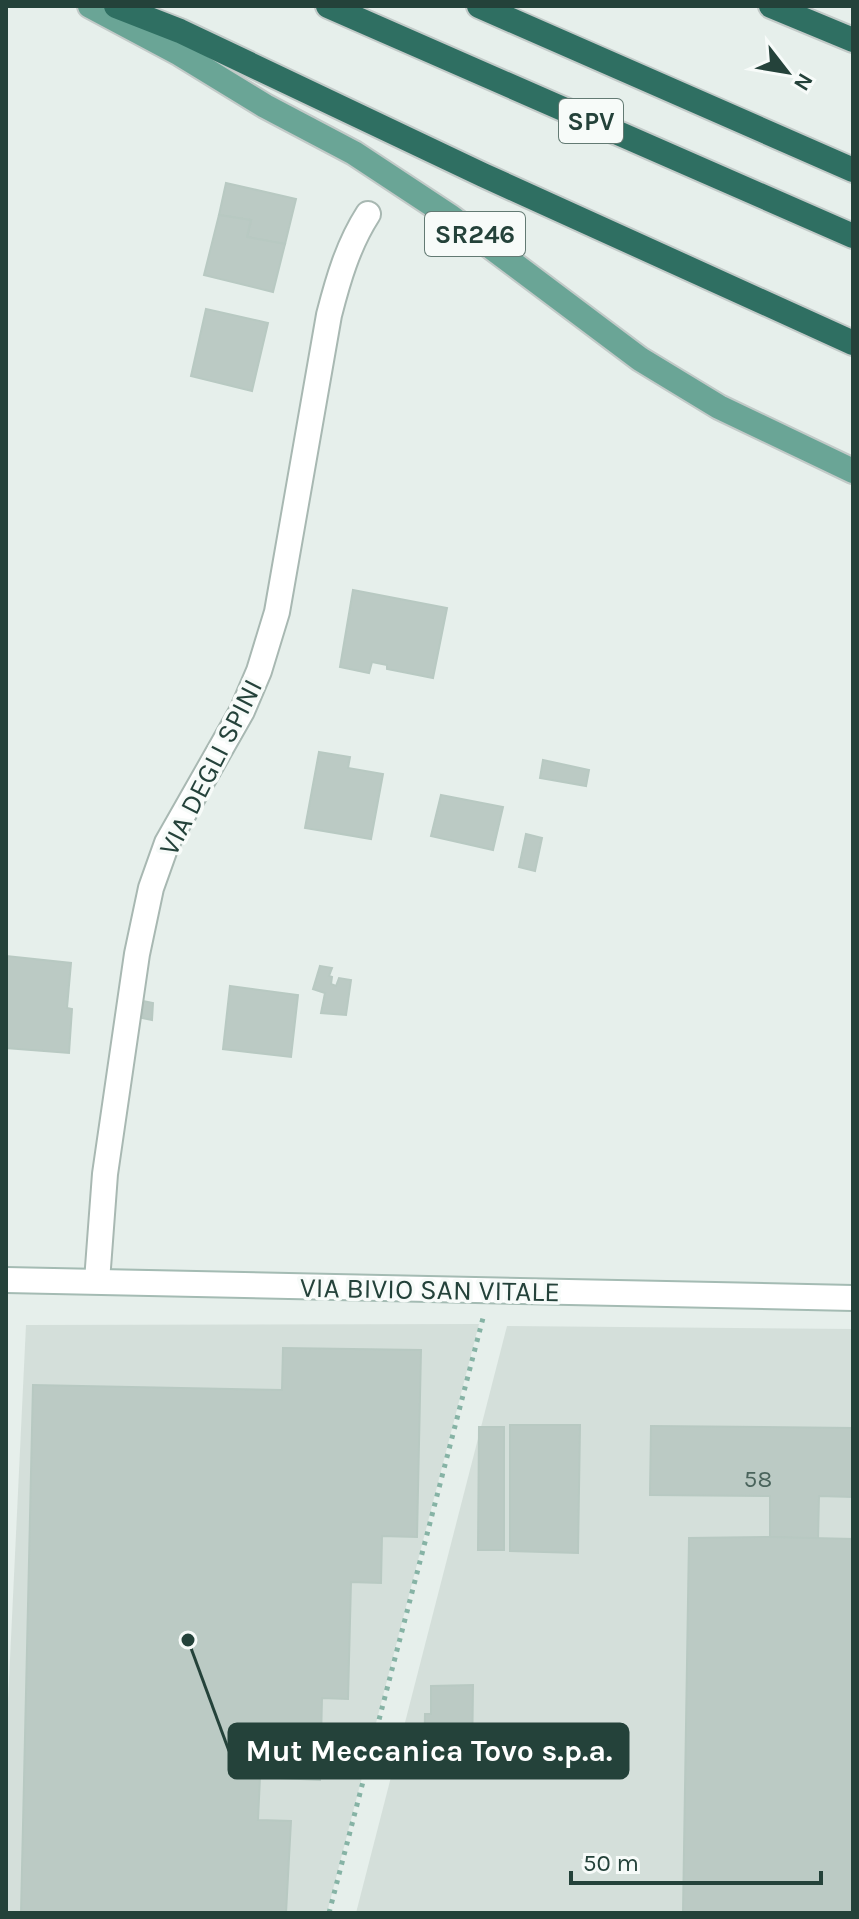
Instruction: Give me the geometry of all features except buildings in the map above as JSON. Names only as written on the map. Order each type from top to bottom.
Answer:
[{"type":"highway","points":[[116,6],[180,31],[483,175],[853,343]]},
{"type":"highway","name":"SPV","points":[[328,6],[853,236]]},
{"type":"highway","name":"SPV","points":[[479,6],[853,170]]},
{"type":"highway","points":[[771,6],[853,40]]},
{"type":"main road","name":"SR246","points":[[90,6],[354,153],[451,217],[640,359],[719,407],[853,471]]},
{"type":"street","name":"VIA DEGLI SPINI","points":[[97,1281],[105,1174],[137,954],[151,888],[167,843],[242,711],[259,671],[277,612],[329,315],[355,234],[368,214]]},
{"type":"street","name":"VIA BIVIO SAN VITALE","points":[[6,1280],[853,1298]]},
{"type":"path","points":[[329,1913],[490,1290]]},
{"type":"shaded area","points":[[479,1324],[327,1913],[6,1913],[6,1743],[26,1325]]},
{"type":"shaded area","points":[[507,1326],[853,1329],[853,1913],[356,1913]]},
{"type":"place","name":"Mut Meccanica Tovo s.p.a.","points":[[188,1640]]}]
